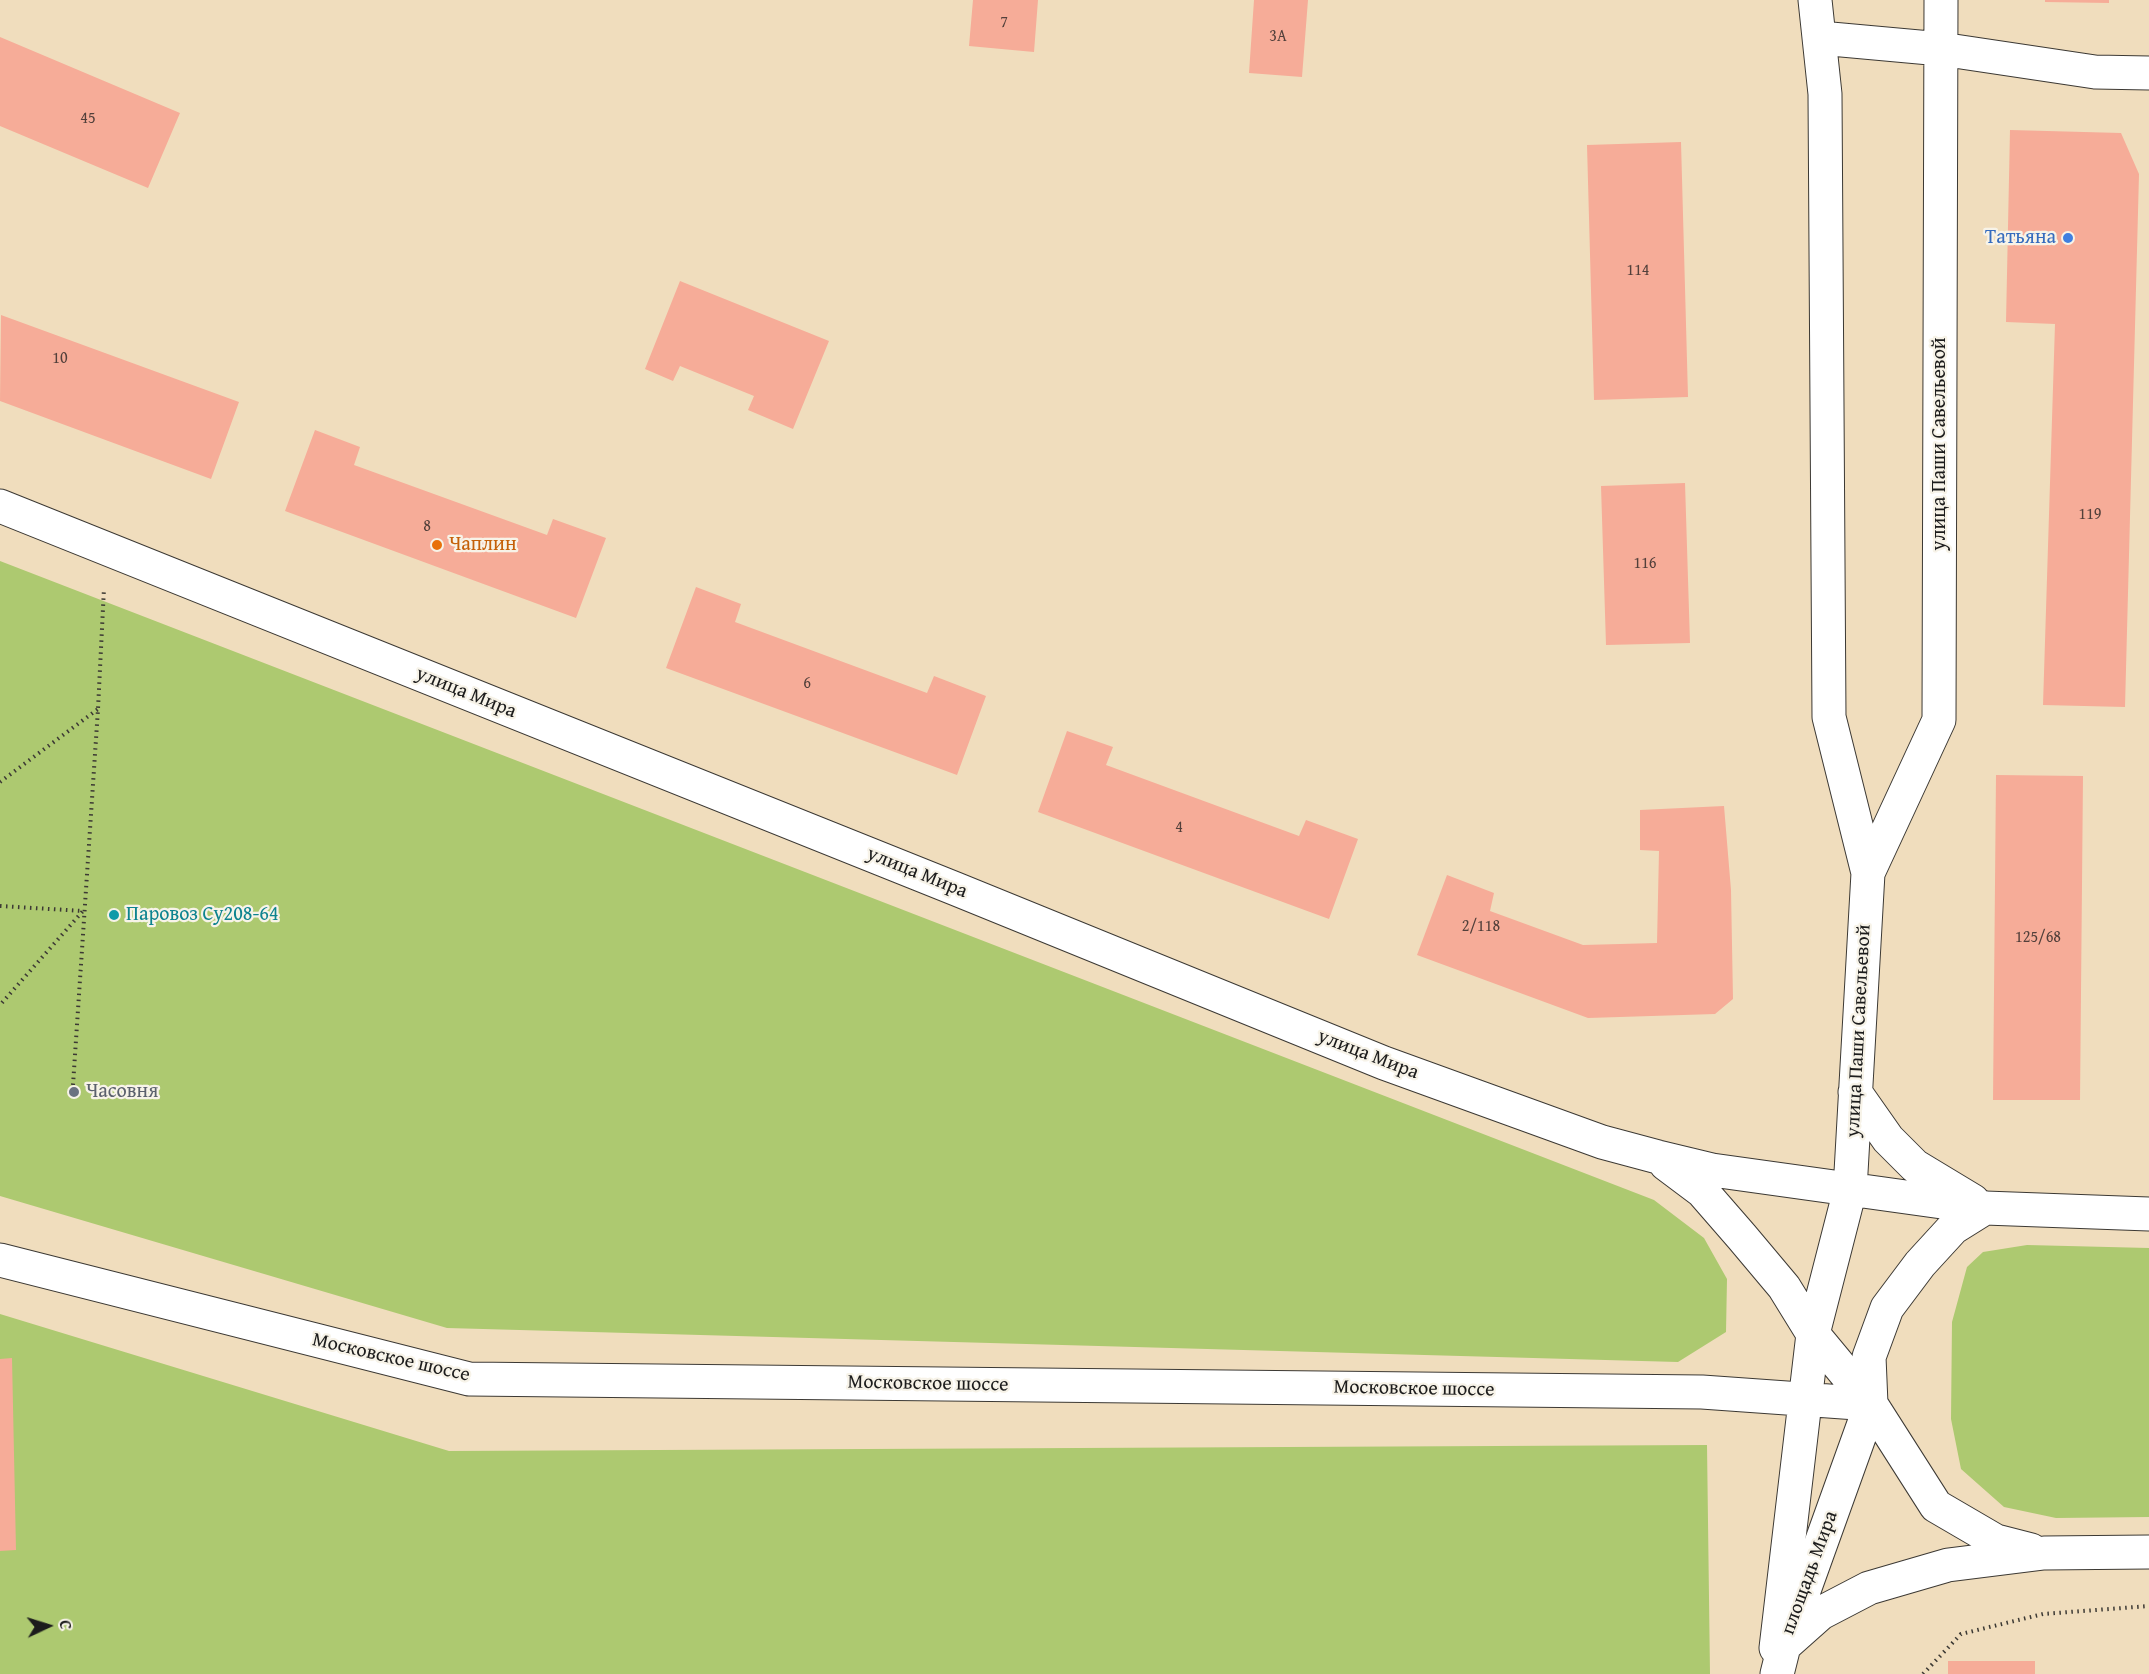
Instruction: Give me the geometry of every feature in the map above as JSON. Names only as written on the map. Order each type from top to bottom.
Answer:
[{"type":"street","name":"улица Паши Савельевой","points":[[1778,1665],[1804,1401],[1813,1334],[1850,1190],[1868,873],[1829,717],[1825,94],[1815,0]]},
{"type":"street","name":"улица Паши Савельевой","points":[[1868,873],[1938,720],[1941,0]]},
{"type":"street","points":[[1820,38],[1941,49],[2095,72],[2149,73]]},
{"type":"street","name":"улица Мира","points":[[0,506],[1384,1063],[1602,1142],[1658,1158],[1712,1170],[1850,1190]]},
{"type":"street","points":[[1855,1092],[1888,1139],[1915,1167],[1985,1208]]},
{"type":"street","name":"площадь Мира","points":[[1658,1158],[1702,1191],[1784,1287],[1813,1334],[1871,1404],[1936,1506],[1996,1541],[2044,1553]]},
{"type":"street","points":[[1850,1190],[1985,1208],[2149,1214]]},
{"type":"street","name":"площадь Мира","points":[[1778,1665],[1871,1404],[1869,1357],[1887,1308],[1920,1264],[1953,1228],[1985,1208]]},
{"type":"street","name":"Московское шоссе","points":[[0,1260],[469,1379],[1702,1392],[1871,1404]]},
{"type":"street","name":"площадь Мира","points":[[1778,1665],[1821,1613],[1869,1588],[1948,1565],[2044,1553],[2149,1552]]},
{"type":"path","points":[[73,1086],[98,709],[106,549]]},
{"type":"path","points":[[0,782],[98,709]]},
{"type":"path","points":[[0,906],[83,910]]},
{"type":"path","points":[[0,1005],[83,910]]},
{"type":"path","points":[[1923,1674],[1961,1634],[2043,1614],[2149,1606]]},
{"type":"green space","points":[[0,561],[1654,1200],[1704,1238],[1727,1279],[1726,1332],[1678,1362],[447,1328],[0,1196]]},
{"type":"green space","points":[[2027,1245],[2149,1248],[2149,1517],[2056,1518],[2004,1507],[1961,1469],[1951,1419],[1952,1322],[1967,1267],[1983,1252]]},
{"type":"green space","points":[[0,1314],[449,1451],[1707,1445],[1710,1674],[0,1674]]},
{"type":"building","points":[[973,0],[1038,0],[1034,52],[969,46]]},
{"type":"building","points":[[1254,0],[1308,0],[1302,77],[1249,73]]},
{"type":"building","points":[[2045,0],[2109,0],[2109,3],[2045,2]]},
{"type":"building","points":[[0,37],[180,113],[148,188],[0,126]]},
{"type":"building","points":[[2010,130],[2121,133],[2139,174],[2125,707],[2043,705],[2055,324],[2006,322]]},
{"type":"building","points":[[1681,142],[1688,397],[1594,400],[1587,145]]},
{"type":"building","points":[[680,281],[829,341],[793,429],[748,410],[754,396],[680,366],[673,381],[645,369]]},
{"type":"building","points":[[1,315],[239,402],[211,479],[0,401]]},
{"type":"building","points":[[315,430],[360,447],[354,465],[547,535],[553,519],[606,538],[576,618],[285,511]]},
{"type":"building","points":[[1685,483],[1690,643],[1606,645],[1601,486]]},
{"type":"building","points":[[696,587],[741,604],[735,622],[927,693],[934,676],[986,696],[957,775],[666,668]]},
{"type":"building","points":[[1067,731],[1113,747],[1106,765],[1299,836],[1306,820],[1358,839],[1329,919],[1038,812]]},
{"type":"building","points":[[1996,775],[2083,776],[2080,1100],[1993,1100]]},
{"type":"building","points":[[1724,806],[1731,890],[1733,999],[1715,1014],[1588,1018],[1417,955],[1447,875],[1494,893],[1490,911],[1583,945],[1657,943],[1659,851],[1640,850],[1640,810]]},
{"type":"building","points":[[12,1358],[16,1550],[0,1551],[0,1359]]},
{"type":"building","points":[[1948,1661],[2035,1661],[2035,1674],[1948,1674]]},
{"type":"place","name":"Татьяна","points":[[2068,238]]},
{"type":"place","name":"Чаплин","points":[[437,545]]},
{"type":"place","name":"Паровоз Су208-64","points":[[114,915]]},
{"type":"place","name":"Часовня","points":[[74,1092]]}]
